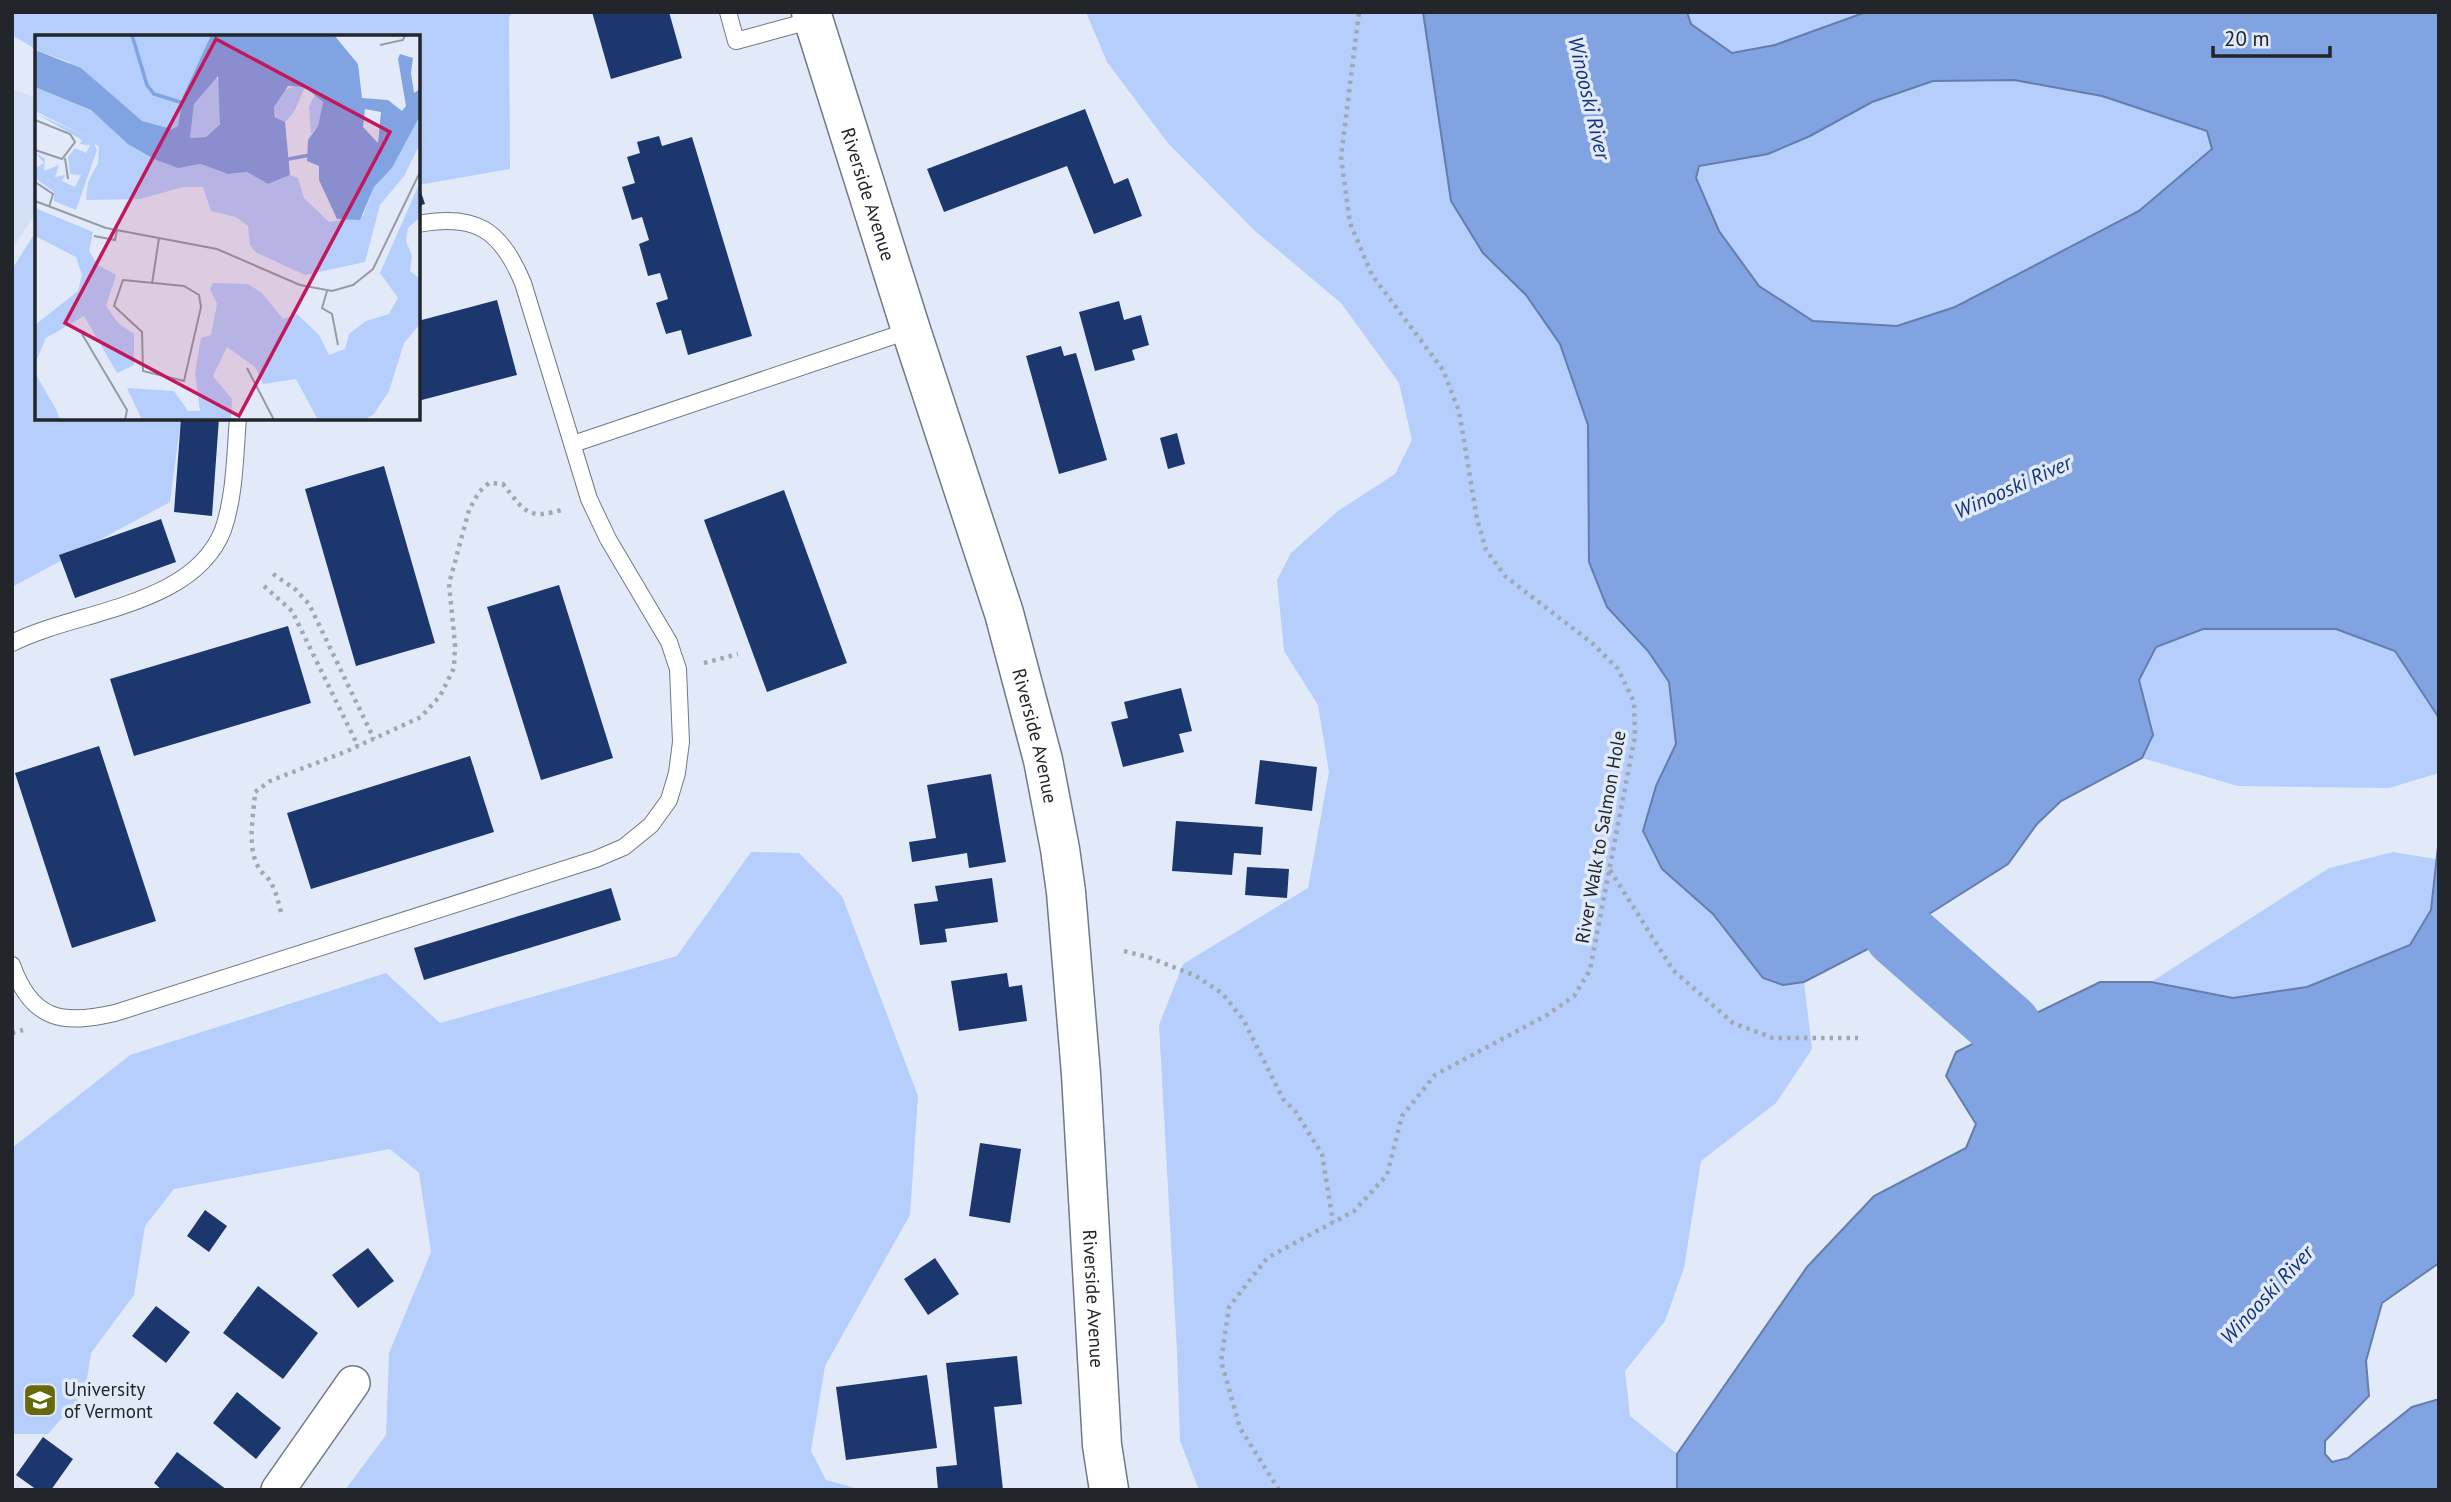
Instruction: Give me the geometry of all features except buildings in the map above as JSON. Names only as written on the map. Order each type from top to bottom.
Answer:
[{"type":"main road","name":"Riverside Avenue","points":[[812,16],[1004,613],[1043,760],[1060,849],[1081,1074],[1102,1445],[1109,1490]]},
{"type":"street","points":[[278,1490],[353,1383]]},
{"type":"lane","points":[[728,12],[736,41],[812,16]]},
{"type":"lane","points":[[12,965],[26,993],[40,1009],[61,1019],[88,1019],[116,1013],[596,859],[624,847],[651,825],[669,800],[677,773],[681,742],[678,669],[669,642],[608,539],[589,499],[513,258],[496,238],[477,224],[457,220],[420,224]]},
{"type":"lane","points":[[573,444],[911,330]]},
{"type":"lane","points":[[12,643],[41,630],[147,597],[198,566],[214,548],[223,528],[235,459],[238,420]]},
{"type":"path","name":"River Walk to Salmon Hole","points":[[1279,1490],[1240,1428],[1221,1362],[1229,1307],[1267,1258],[1354,1211],[1387,1175],[1402,1116],[1435,1075],[1547,1014],[1574,996],[1590,971],[1635,736],[1634,702],[1618,669],[1592,643],[1506,577],[1486,550],[1476,519],[1459,411],[1443,370],[1372,275],[1350,223],[1341,157],[1359,12]]},
{"type":"path","points":[[281,912],[276,893],[268,878],[259,869],[254,853],[252,828],[256,792],[271,781],[421,717],[440,696],[454,668],[449,584],[469,510],[479,492],[489,482],[503,484],[523,510],[537,515],[565,509]]},
{"type":"path","points":[[273,573],[295,589],[309,604],[374,739]]},
{"type":"path","points":[[264,586],[292,611],[358,746]]},
{"type":"path","points":[[1609,869],[1673,970],[1733,1023],[1773,1038],[1858,1038]]},
{"type":"path","points":[[1124,951],[1148,957],[1196,976],[1223,994],[1244,1021],[1283,1099],[1295,1111],[1322,1154],[1334,1222]]},
{"type":"shaded area","points":[[12,12],[512,12],[509,18],[510,169],[420,185],[420,35],[35,35],[35,49],[12,35]]},
{"type":"shaded area","points":[[1086,12],[1423,12],[1451,201],[1483,253],[1526,295],[1560,344],[1588,425],[1589,562],[1607,607],[1648,651],[1669,682],[1676,744],[1656,786],[1662,869],[1713,914],[1763,978],[1783,985],[1804,982],[1812,1049],[1776,1103],[1701,1161],[1684,1268],[1665,1321],[1625,1371],[1630,1416],[1677,1454],[1677,1490],[1199,1490],[1180,1441],[1159,1025],[1183,964],[1308,888],[1329,772],[1318,705],[1284,651],[1277,580],[1291,553],[1338,511],[1395,474],[1412,440],[1399,383],[1341,303],[1255,231],[1167,142],[1107,62]]},
{"type":"shaded area","points":[[1687,12],[1866,12],[1775,45],[1732,53],[1691,23]]},
{"type":"shaded area","points":[[2014,80],[2102,96],[2207,131],[2212,149],[2139,211],[1955,307],[1897,326],[1813,321],[1759,286],[1719,231],[1696,178],[1699,166],[1768,154],[1810,136],[1872,101],[1933,81]]},
{"type":"shaded area","points":[[12,89],[35,97],[35,214],[12,249]]},
{"type":"shaded area","points":[[35,233],[35,420],[181,420],[170,502],[12,587],[12,269]]},
{"type":"shaded area","points":[[2203,629],[2336,629],[2395,651],[2439,718],[2439,773],[2389,788],[2238,786],[2142,758],[2153,735],[2139,680],[2156,647]]},
{"type":"shaded area","points":[[751,852],[799,853],[842,896],[918,1096],[910,1215],[825,1366],[811,1451],[826,1480],[863,1490],[345,1490],[386,1435],[389,1353],[431,1252],[419,1173],[390,1149],[174,1189],[145,1226],[134,1295],[91,1353],[85,1392],[48,1434],[12,1434],[12,1148],[130,1055],[386,973],[440,1023],[677,956]]},
{"type":"shaded area","points":[[2393,852],[2436,859],[2431,910],[2410,945],[2307,987],[2233,998],[2151,982],[2329,868]]},
{"type":"water","name":"Winooski River","points":[[1423,12],[1687,12],[1691,24],[1732,53],[1775,45],[1866,12],[2439,12],[2439,718],[2395,651],[2336,629],[2203,629],[2156,647],[2139,680],[2153,735],[2142,758],[2061,801],[2037,824],[2008,864],[1899,933],[1804,982],[1783,985],[1763,978],[1713,914],[1662,869],[1643,831],[1656,786],[1676,744],[1669,682],[1648,651],[1607,607],[1589,562],[1588,425],[1560,344],[1526,295],[1483,253],[1451,201]],"holes":[[[2014,80],[2102,96],[2207,131],[2212,149],[2139,211],[1955,307],[1897,326],[1813,321],[1759,286],[1719,231],[1696,178],[1699,166],[1768,154],[1810,136],[1872,102],[1933,81]]]},
{"type":"water","name":"Winooski River","points":[[2439,837],[2439,1263],[2382,1303],[2366,1361],[2369,1396],[2325,1441],[2325,1454],[2332,1462],[2348,1458],[2412,1407],[2439,1399],[2439,1490],[1677,1490],[1677,1454],[1807,1267],[1874,1196],[1966,1148],[1976,1124],[1946,1076],[1956,1052],[2100,982],[2151,982],[2233,998],[2307,987],[2410,945],[2431,910]]},
{"type":"waterway","points":[[1851,853],[1864,885],[1899,933],[2006,1027],[2061,1105]]},
{"type":"place","name":"University of Vermont","points":[[40,1400]]}]
